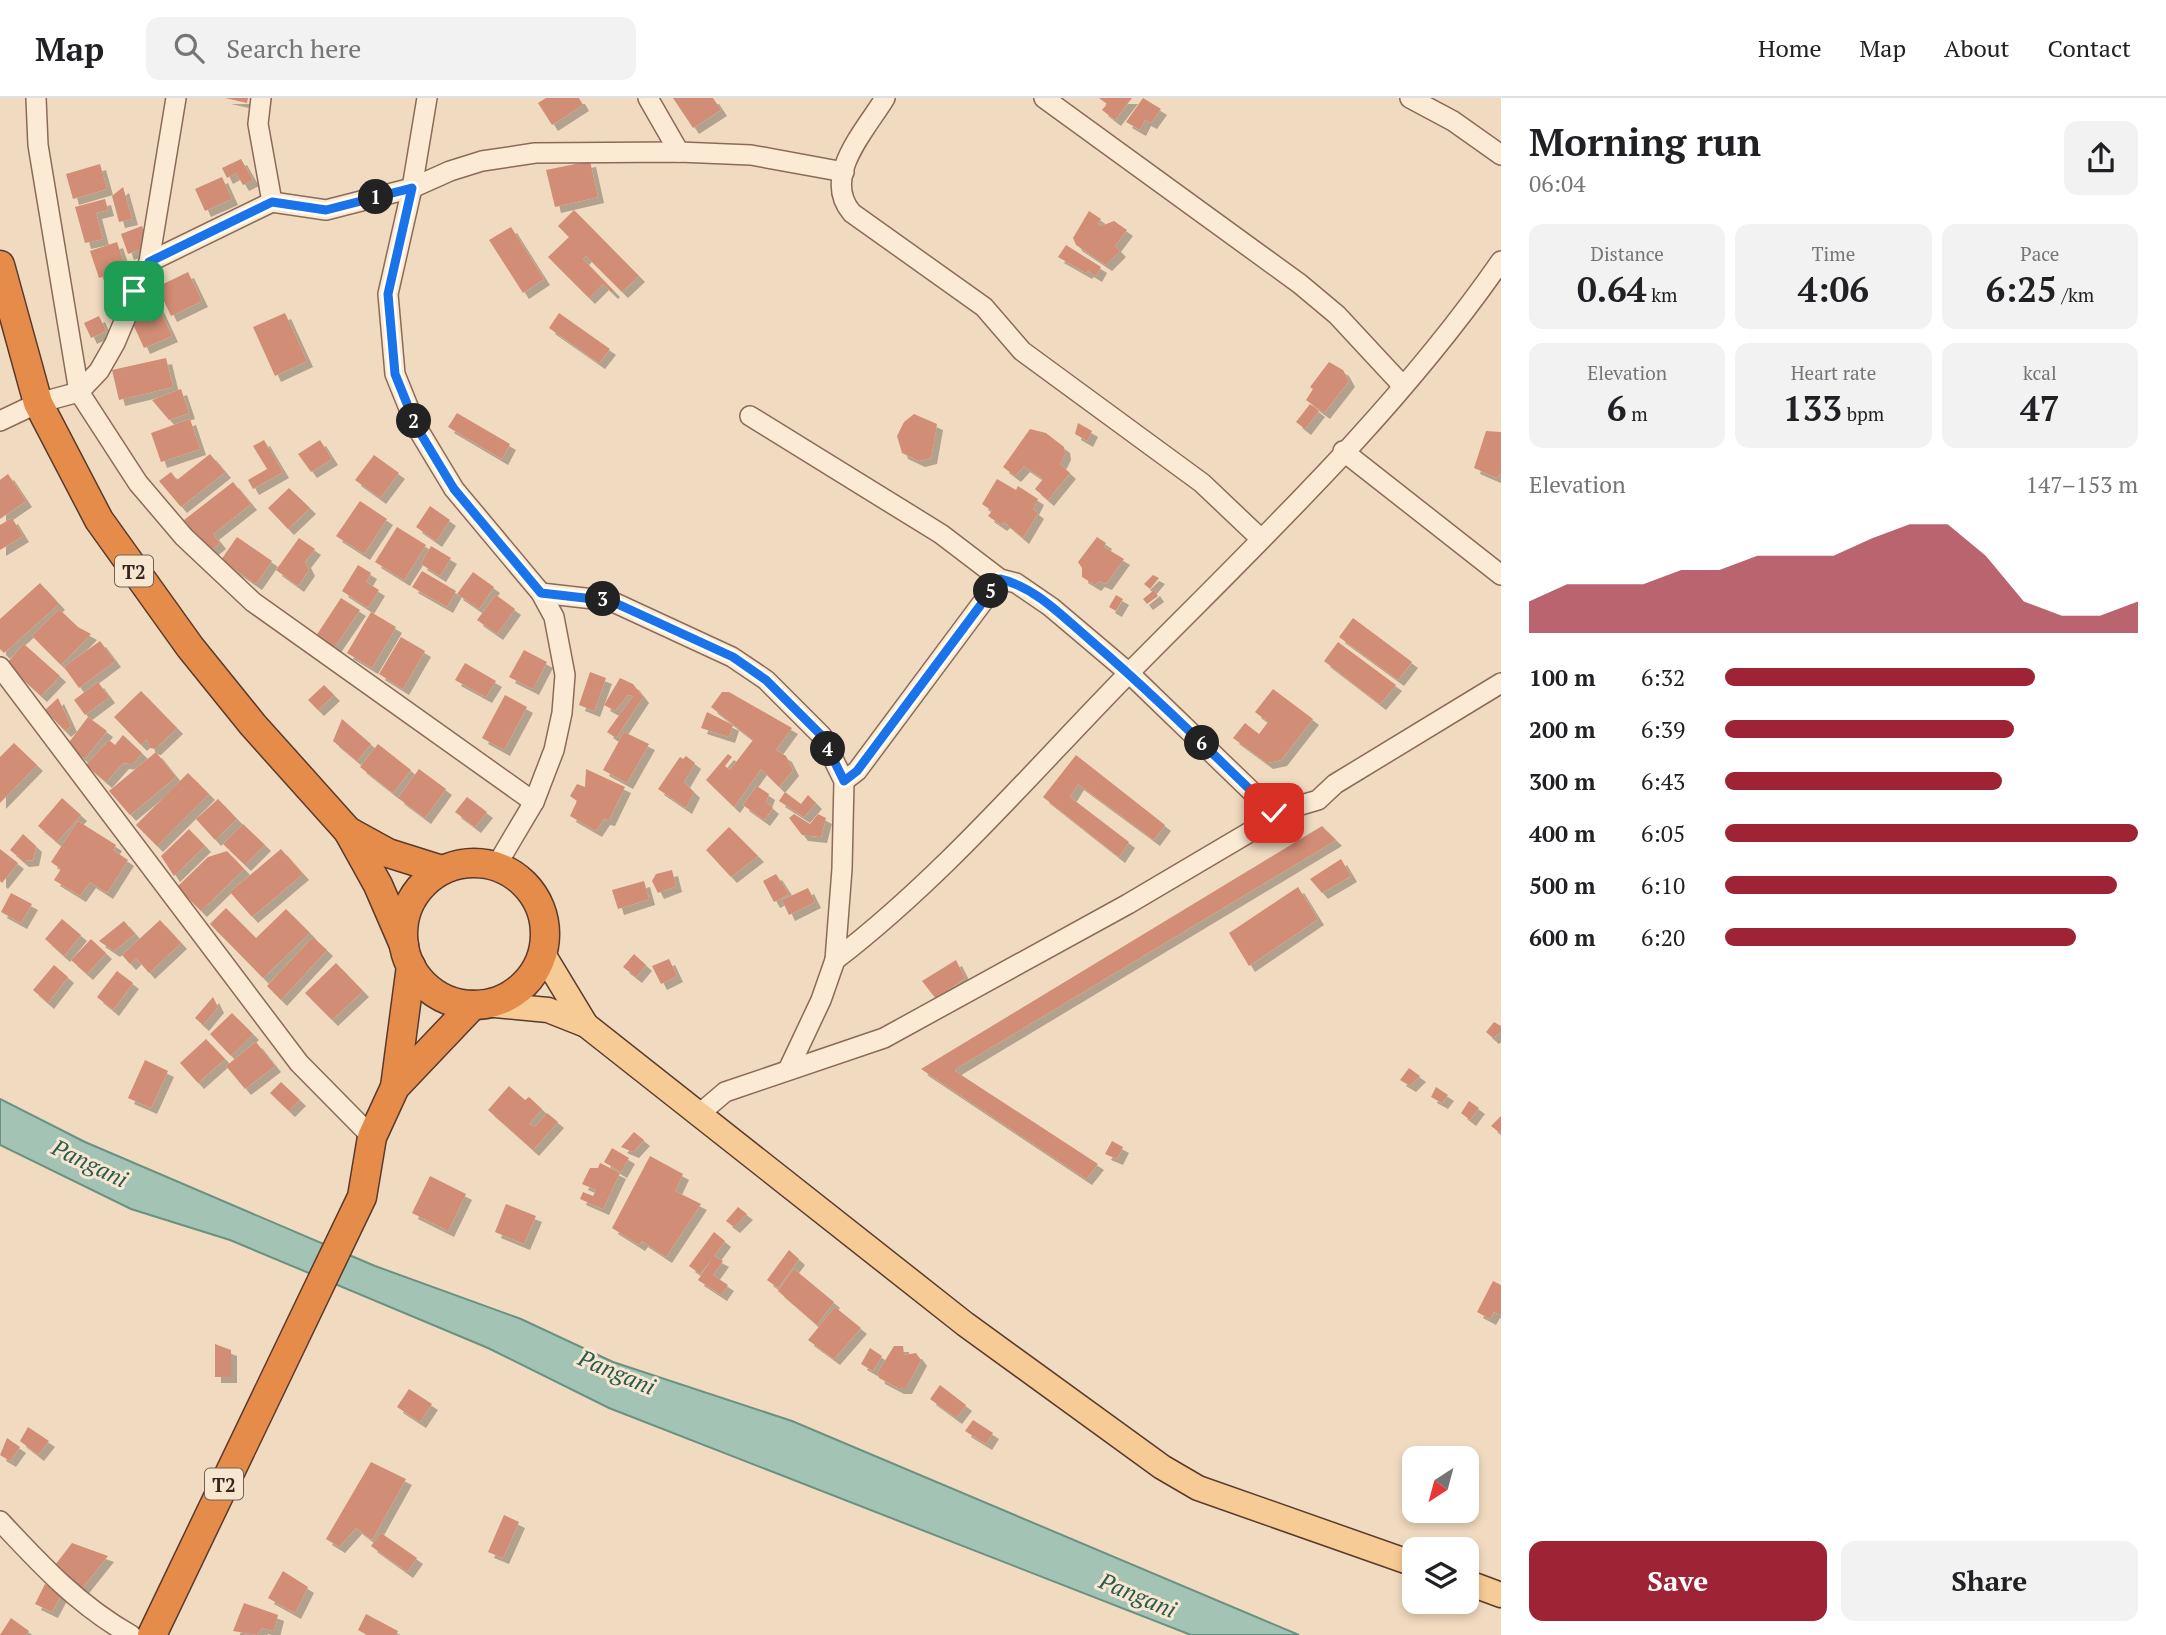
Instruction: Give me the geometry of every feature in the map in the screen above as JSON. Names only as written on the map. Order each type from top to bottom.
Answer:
[{"type":"highway","name":"T2","points":[[0,265],[38,403],[99,520],[143,583],[253,725],[348,831],[378,885],[407,956],[422,982],[437,994],[479,1005]]},
{"type":"highway","name":"T2","points":[[348,831],[388,853],[442,870]]},
{"type":"highway","name":"T2","points":[[152,1635],[362,1197],[372,1137],[395,1087],[407,956],[404,923],[410,901],[424,883],[442,870],[468,863],[496,866]]},
{"type":"highway","points":[[496,866],[520,879],[537,900],[545,926],[543,954]]},
{"type":"highway","name":"T2","points":[[395,1087],[479,1005],[510,996],[531,978],[543,954]]},
{"type":"main road","points":[[543,954],[586,1025]]},
{"type":"main road","points":[[479,1005],[548,1010],[586,1025],[965,1324],[1180,1479],[1402,1560]]},
{"type":"main road","points":[[1479,1586],[1501,1594]]},
{"type":"street","points":[[36,98],[38,145],[79,392],[145,492],[184,537],[253,602],[534,802]]},
{"type":"street","points":[[0,421],[38,403],[79,392],[99,371],[115,343],[149,262],[176,98]]},
{"type":"street","points":[[261,98],[258,124],[272,202]]},
{"type":"street","points":[[427,98],[412,188],[388,294],[395,374],[416,426],[454,489],[541,593],[554,617],[565,676],[562,713],[554,750],[534,802],[496,866]]},
{"type":"street","points":[[648,98],[679,152]]},
{"type":"street","points":[[885,98],[850,154],[840,184],[843,202],[852,213],[984,307],[1022,351],[1202,483],[1261,539]]},
{"type":"street","points":[[1044,98],[1300,284],[1337,315],[1403,386]]},
{"type":"street","points":[[1410,98],[1453,121],[1501,155]]},
{"type":"street","points":[[149,262],[272,202],[326,210],[412,188],[450,171],[482,161],[535,153],[679,152],[751,155],[844,172]]},
{"type":"street","points":[[835,960],[915,892],[1261,539],[1403,386],[1468,309],[1501,261]]},
{"type":"street","points":[[750,416],[941,534],[1000,579],[1016,583],[1051,607],[1129,673],[1274,813]]},
{"type":"street","points":[[1343,451],[1501,575]]},
{"type":"street","points":[[844,781],[857,771],[1000,579]]},
{"type":"street","points":[[541,593],[611,601],[733,657],[766,680],[822,736],[844,781],[842,869],[835,960],[821,1000],[788,1070]]},
{"type":"street","points":[[0,667],[299,1063],[372,1137]]},
{"type":"street","points":[[698,1115],[725,1092],[884,1038],[1128,904],[1259,826],[1274,813],[1318,800],[1335,784],[1501,683]]},
{"type":"street","points":[[0,1521],[69,1592],[103,1619],[131,1635]]},
{"type":"water","name":"Pangani","points":[[0,1099],[85,1142],[375,1266],[521,1319],[613,1362],[792,1421],[1299,1635],[1191,1635],[609,1408],[488,1348],[230,1240],[131,1209],[0,1145]]},
{"type":"building","points":[[225,98],[248,98],[247,103]]},
{"type":"building","points":[[546,98],[579,98],[583,105],[552,125],[538,103]]},
{"type":"building","points":[[673,98],[713,98],[721,110],[693,128]]},
{"type":"building","points":[[1099,98],[1132,98],[1115,120],[1102,110],[1107,104]]},
{"type":"building","points":[[1143,98],[1161,109],[1151,123],[1145,120],[1140,130],[1126,122]]},
{"type":"building","points":[[241,159],[253,180],[243,185],[236,173],[227,178],[222,168]]},
{"type":"building","points":[[590,161],[598,197],[555,207],[546,170]]},
{"type":"building","points":[[100,164],[107,189],[73,199],[66,174]]},
{"type":"building","points":[[222,177],[232,199],[205,211],[195,189]]},
{"type":"building","points":[[123,187],[132,219],[119,222],[112,196]]},
{"type":"building","points":[[105,199],[108,210],[96,213],[103,239],[85,243],[75,207]]},
{"type":"building","points":[[574,210],[639,276],[622,292],[586,256],[583,259],[614,291],[612,293],[603,284],[589,298],[548,257],[569,237],[558,226]]},
{"type":"building","points":[[1089,211],[1101,219],[1098,224],[1101,226],[1114,221],[1127,230],[1115,246],[1120,251],[1106,265],[1076,245],[1073,238]]},
{"type":"building","points":[[142,226],[150,246],[128,254],[121,234]]},
{"type":"building","points":[[511,227],[544,279],[523,293],[489,240]]},
{"type":"building","points":[[117,242],[126,269],[99,278],[90,251]]},
{"type":"building","points":[[1066,245],[1101,267],[1096,276],[1058,257]]},
{"type":"building","points":[[188,272],[202,301],[171,316],[157,287]]},
{"type":"building","points":[[155,300],[172,336],[144,348],[128,313]]},
{"type":"building","points":[[285,313],[307,361],[275,376],[253,327]]},
{"type":"building","points":[[559,313],[610,349],[599,363],[549,328]]},
{"type":"building","points":[[99,316],[106,331],[91,338],[84,323]]},
{"type":"building","points":[[166,358],[173,387],[119,400],[112,370]]},
{"type":"building","points":[[1329,362],[1343,370],[1349,381],[1324,413],[1306,400],[1313,389],[1310,387]]},
{"type":"building","points":[[181,389],[189,413],[169,420],[152,400]]},
{"type":"building","points":[[1310,404],[1319,411],[1305,429],[1296,422]]},
{"type":"building","points":[[457,413],[510,444],[502,459],[448,427]]},
{"type":"building","points":[[914,414],[937,424],[931,458],[919,461],[902,453],[897,436],[904,422]]},
{"type":"building","points":[[190,419],[200,449],[161,462],[151,433]]},
{"type":"building","points":[[1078,423],[1092,431],[1087,441],[1075,434]]},
{"type":"building","points":[[1030,429],[1046,433],[1064,447],[1065,454],[1060,464],[1070,473],[1048,500],[1035,489],[1043,479],[1024,466],[1015,476],[1003,467]]},
{"type":"building","points":[[1486,431],[1501,432],[1501,473],[1497,478],[1474,468]]},
{"type":"building","points":[[264,440],[283,472],[253,489],[248,480],[267,469],[253,446]]},
{"type":"building","points":[[320,440],[332,459],[311,472],[298,454]]},
{"type":"building","points":[[210,454],[225,472],[181,507],[159,481],[171,472],[177,480]]},
{"type":"building","points":[[374,455],[399,473],[380,498],[355,480]]},
{"type":"building","points":[[8,474],[26,501],[0,519],[0,480]]},
{"type":"building","points":[[997,479],[1016,490],[1018,486],[1038,499],[1033,509],[1038,513],[1023,538],[1004,522],[1001,525],[988,516],[992,511],[982,504]]},
{"type":"building","points":[[233,482],[251,504],[213,534],[220,543],[209,552],[184,520]]},
{"type":"building","points":[[289,488],[310,508],[288,529],[268,508]]},
{"type":"building","points":[[360,501],[387,519],[364,554],[336,536]]},
{"type":"building","points":[[430,506],[450,520],[436,541],[416,527]]},
{"type":"building","points":[[12,518],[23,536],[0,550],[0,525]]},
{"type":"building","points":[[397,527],[426,545],[404,580],[375,562]]},
{"type":"building","points":[[237,537],[272,561],[256,584],[221,560]]},
{"type":"building","points":[[1097,537],[1106,543],[1104,547],[1124,559],[1106,584],[1099,581],[1095,585],[1082,577],[1082,568],[1078,562]]},
{"type":"building","points":[[299,538],[315,549],[305,562],[309,570],[298,586],[276,570]]},
{"type":"building","points":[[431,546],[451,558],[440,576],[421,564]]},
{"type":"building","points":[[358,565],[371,573],[366,582],[379,590],[368,608],[342,591]]},
{"type":"building","points":[[422,571],[456,591],[447,607],[412,587]]},
{"type":"building","points":[[473,572],[494,587],[479,609],[457,594]]},
{"type":"building","points":[[1153,575],[1159,578],[1150,589],[1144,584]]},
{"type":"building","points":[[40,583],[59,604],[4,653],[0,649],[0,619]]},
{"type":"building","points":[[1154,590],[1158,596],[1147,604],[1143,599]]},
{"type":"building","points":[[496,595],[515,609],[497,634],[477,620]]},
{"type":"building","points":[[1116,595],[1123,599],[1116,611],[1109,607]]},
{"type":"building","points":[[341,598],[360,610],[334,648],[316,636]]},
{"type":"building","points":[[59,609],[78,627],[91,634],[61,665],[32,636]]},
{"type":"building","points":[[371,612],[396,627],[372,668],[347,653]]},
{"type":"building","points":[[1353,618],[1412,662],[1398,680],[1339,637]]},
{"type":"building","points":[[401,637],[425,651],[403,689],[379,674]]},
{"type":"building","points":[[100,641],[115,661],[79,688],[64,667]]},
{"type":"building","points":[[1338,642],[1396,685],[1380,704],[1324,661]]},
{"type":"building","points":[[24,644],[60,676],[41,696],[6,664]]},
{"type":"building","points":[[524,650],[547,662],[533,689],[509,677]]},
{"type":"building","points":[[465,663],[496,681],[486,697],[455,680]]},
{"type":"building","points":[[590,672],[606,678],[594,711],[579,705]]},
{"type":"building","points":[[620,678],[633,684],[643,697],[616,738],[607,732],[633,696],[628,695],[615,711],[604,705]]},
{"type":"building","points":[[98,682],[109,697],[85,715],[74,700]]},
{"type":"building","points":[[324,685],[334,695],[318,710],[308,700]]},
{"type":"building","points":[[1273,689],[1313,719],[1281,760],[1267,763],[1233,738],[1245,723],[1259,734],[1268,722],[1255,712]]},
{"type":"building","points":[[141,691],[177,728],[155,749],[150,748],[147,739],[141,745],[114,717]]},
{"type":"building","points":[[722,692],[729,692],[792,728],[776,750],[786,756],[793,770],[779,787],[761,769],[734,807],[706,780],[728,754],[732,757],[725,766],[730,770],[753,740],[711,707]]},
{"type":"building","points":[[505,695],[527,707],[504,750],[482,738]]},
{"type":"building","points":[[58,698],[71,726],[65,731],[45,710]]},
{"type":"building","points":[[707,712],[733,725],[729,737],[701,728]]},
{"type":"building","points":[[88,717],[107,731],[85,759],[67,745]]},
{"type":"building","points":[[342,719],[371,744],[357,761],[333,741]]},
{"type":"building","points":[[624,732],[649,744],[627,783],[603,770]]},
{"type":"building","points":[[123,735],[142,753],[133,764],[123,763],[106,782],[86,765],[109,740],[115,745]]},
{"type":"building","points":[[14,743],[37,765],[0,803],[0,757]]},
{"type":"building","points":[[378,744],[411,770],[393,793],[360,767]]},
{"type":"building","points":[[156,752],[176,777],[130,815],[109,791]]},
{"type":"building","points":[[1076,755],[1165,825],[1154,840],[1078,784],[1070,797],[1129,842],[1119,857],[1043,797]]},
{"type":"building","points":[[686,756],[695,763],[684,782],[694,792],[686,808],[658,789],[680,757],[683,759]]},
{"type":"building","points":[[419,769],[446,789],[425,818],[398,798]]},
{"type":"building","points":[[586,769],[625,787],[609,820],[604,819],[596,831],[570,816],[577,801],[570,796],[577,784],[585,787]]},
{"type":"building","points":[[188,773],[209,794],[157,846],[136,825]]},
{"type":"building","points":[[757,786],[769,794],[766,802],[773,808],[764,820],[743,805]]},
{"type":"building","points":[[785,792],[801,804],[808,795],[816,803],[804,817],[779,801]]},
{"type":"building","points":[[467,797],[487,812],[475,827],[455,812]]},
{"type":"building","points":[[62,798],[81,815],[57,842],[38,826]]},
{"type":"building","points":[[218,799],[237,819],[215,840],[196,819]]},
{"type":"building","points":[[794,814],[810,824],[818,814],[826,818],[821,837],[802,835],[789,818]]},
{"type":"building","points":[[78,821],[116,845],[113,850],[128,860],[107,893],[90,882],[80,896],[54,880],[61,869],[51,862]]},
{"type":"building","points":[[243,824],[265,845],[245,865],[223,844]]},
{"type":"building","points":[[1322,826],[1336,840],[957,1068],[955,1071],[1098,1164],[1086,1179],[921,1069]]},
{"type":"building","points":[[729,827],[758,856],[731,877],[706,850]]},
{"type":"building","points":[[189,829],[205,846],[174,876],[161,856]]},
{"type":"building","points":[[23,834],[36,846],[33,860],[23,861],[10,850]]},
{"type":"building","points":[[0,849],[18,863],[2,883],[0,881]]},
{"type":"building","points":[[281,849],[303,874],[252,917],[230,892]]},
{"type":"building","points":[[227,851],[244,869],[201,911],[177,887],[208,857]]},
{"type":"building","points":[[1341,859],[1351,876],[1322,893],[1310,879]]},
{"type":"building","points":[[672,870],[676,886],[658,893],[652,881],[656,874]]},
{"type":"building","points":[[776,874],[789,894],[774,902],[763,881]]},
{"type":"building","points":[[644,881],[649,899],[618,909],[612,890]]},
{"type":"building","points":[[1298,887],[1318,919],[1249,966],[1229,933]]},
{"type":"building","points":[[808,888],[815,902],[789,915],[782,900]]},
{"type":"building","points":[[11,893],[32,904],[21,923],[1,912]]},
{"type":"building","points":[[226,908],[256,938],[286,909],[310,933],[263,978],[210,924]]},
{"type":"building","points":[[62,919],[81,935],[64,956],[45,939]]},
{"type":"building","points":[[160,920],[181,943],[149,973],[136,958],[130,964],[122,955]]},
{"type":"building","points":[[124,921],[135,934],[114,951],[99,941]]},
{"type":"building","points":[[313,937],[327,950],[281,1000],[267,986]]},
{"type":"building","points":[[91,939],[106,953],[87,974],[71,960]]},
{"type":"building","points":[[634,954],[646,965],[636,977],[623,967]]},
{"type":"building","points":[[669,959],[677,976],[661,984],[652,966]]},
{"type":"building","points":[[956,960],[965,978],[936,999],[922,981]]},
{"type":"building","points":[[336,963],[363,991],[332,1020],[305,993]]},
{"type":"building","points":[[54,965],[68,977],[48,1003],[33,990]]},
{"type":"building","points":[[117,971],[133,983],[113,1010],[97,997]]},
{"type":"building","points":[[213,997],[218,1007],[203,1025],[195,1018]]},
{"type":"building","points":[[232,1013],[253,1034],[231,1056],[210,1034]]},
{"type":"building","points":[[1494,1022],[1501,1026],[1501,1032],[1493,1038],[1486,1032]]},
{"type":"building","points":[[206,1039],[225,1059],[198,1083],[180,1063]]},
{"type":"building","points":[[256,1042],[275,1066],[245,1089],[226,1066]]},
{"type":"building","points":[[145,1060],[168,1071],[151,1108],[128,1098]]},
{"type":"building","points":[[1409,1068],[1420,1076],[1410,1086],[1400,1080]]},
{"type":"building","points":[[281,1082],[300,1100],[289,1111],[270,1093]]},
{"type":"building","points":[[509,1086],[525,1100],[529,1097],[542,1109],[529,1124],[535,1127],[547,1113],[558,1122],[533,1150],[488,1110]]},
{"type":"building","points":[[1436,1087],[1448,1095],[1442,1103],[1431,1097]]},
{"type":"building","points":[[1469,1101],[1479,1108],[1470,1120],[1461,1113]]},
{"type":"building","points":[[1501,1116],[1501,1132],[1500,1133],[1491,1126]]},
{"type":"building","points":[[634,1132],[644,1140],[633,1152],[621,1147]]},
{"type":"building","points":[[1112,1141],[1123,1147],[1117,1159],[1105,1154]]},
{"type":"building","points":[[612,1148],[629,1158],[621,1172],[604,1162]]},
{"type":"building","points":[[650,1156],[683,1174],[675,1191],[701,1204],[666,1257],[642,1241],[639,1245],[612,1228]]},
{"type":"building","points":[[600,1163],[620,1173],[603,1209],[580,1199],[583,1192],[593,1196],[596,1190],[582,1184],[590,1168],[598,1168]]},
{"type":"building","points":[[430,1176],[466,1194],[448,1231],[412,1213]]},
{"type":"building","points":[[506,1204],[536,1216],[524,1244],[495,1232]]},
{"type":"building","points":[[738,1207],[747,1214],[734,1227],[726,1221]]},
{"type":"building","points":[[714,1232],[725,1241],[714,1256],[723,1261],[713,1275],[728,1285],[721,1295],[698,1280],[712,1259],[700,1274],[689,1266]]},
{"type":"building","points":[[789,1250],[799,1259],[778,1288],[767,1280]]},
{"type":"building","points":[[794,1269],[834,1302],[817,1325],[778,1291]]},
{"type":"building","points":[[1493,1281],[1501,1285],[1501,1315],[1494,1312],[1490,1319],[1477,1312]]},
{"type":"building","points":[[835,1307],[861,1328],[834,1359],[808,1340]]},
{"type":"building","points":[[215,1344],[231,1350],[231,1377],[215,1377]]},
{"type":"building","points":[[894,1346],[903,1346],[904,1355],[916,1353],[921,1360],[906,1388],[898,1388],[879,1378],[878,1372]]},
{"type":"building","points":[[870,1348],[882,1356],[873,1371],[861,1364]]},
{"type":"building","points":[[940,1385],[966,1405],[956,1418],[930,1399]]},
{"type":"building","points":[[409,1389],[432,1404],[420,1422],[397,1407]]},
{"type":"building","points":[[973,1420],[993,1433],[986,1444],[965,1431]]},
{"type":"building","points":[[28,1427],[49,1441],[38,1455],[20,1441]]},
{"type":"building","points":[[7,1438],[20,1447],[10,1461],[0,1455]]},
{"type":"building","points":[[371,1462],[406,1479],[372,1540],[356,1528],[339,1547],[326,1539]]},
{"type":"building","points":[[504,1515],[519,1522],[503,1558],[488,1552]]},
{"type":"building","points":[[381,1533],[417,1558],[407,1572],[371,1546]]},
{"type":"building","points":[[72,1543],[108,1556],[80,1591],[52,1569]]},
{"type":"building","points":[[283,1571],[308,1587],[295,1613],[268,1598]]},
{"type":"building","points":[[45,1584],[62,1593],[52,1612],[35,1604]]},
{"type":"building","points":[[244,1603],[278,1615],[274,1631],[262,1628],[257,1635],[233,1631]]},
{"type":"building","points":[[366,1614],[398,1631],[396,1635],[367,1635],[358,1630]]},
{"type":"building","points":[[11,1618],[29,1631],[26,1635],[0,1635]]},
{"type":"route","points":[[134,291],[149,262],[272,202],[326,210],[412,188],[388,294],[395,374],[416,426],[454,489],[541,593],[580,595],[611,601],[733,657],[766,680],[822,736],[844,781],[857,771],[1000,579],[1016,583],[1051,607],[1129,673],[1274,813]]}]
